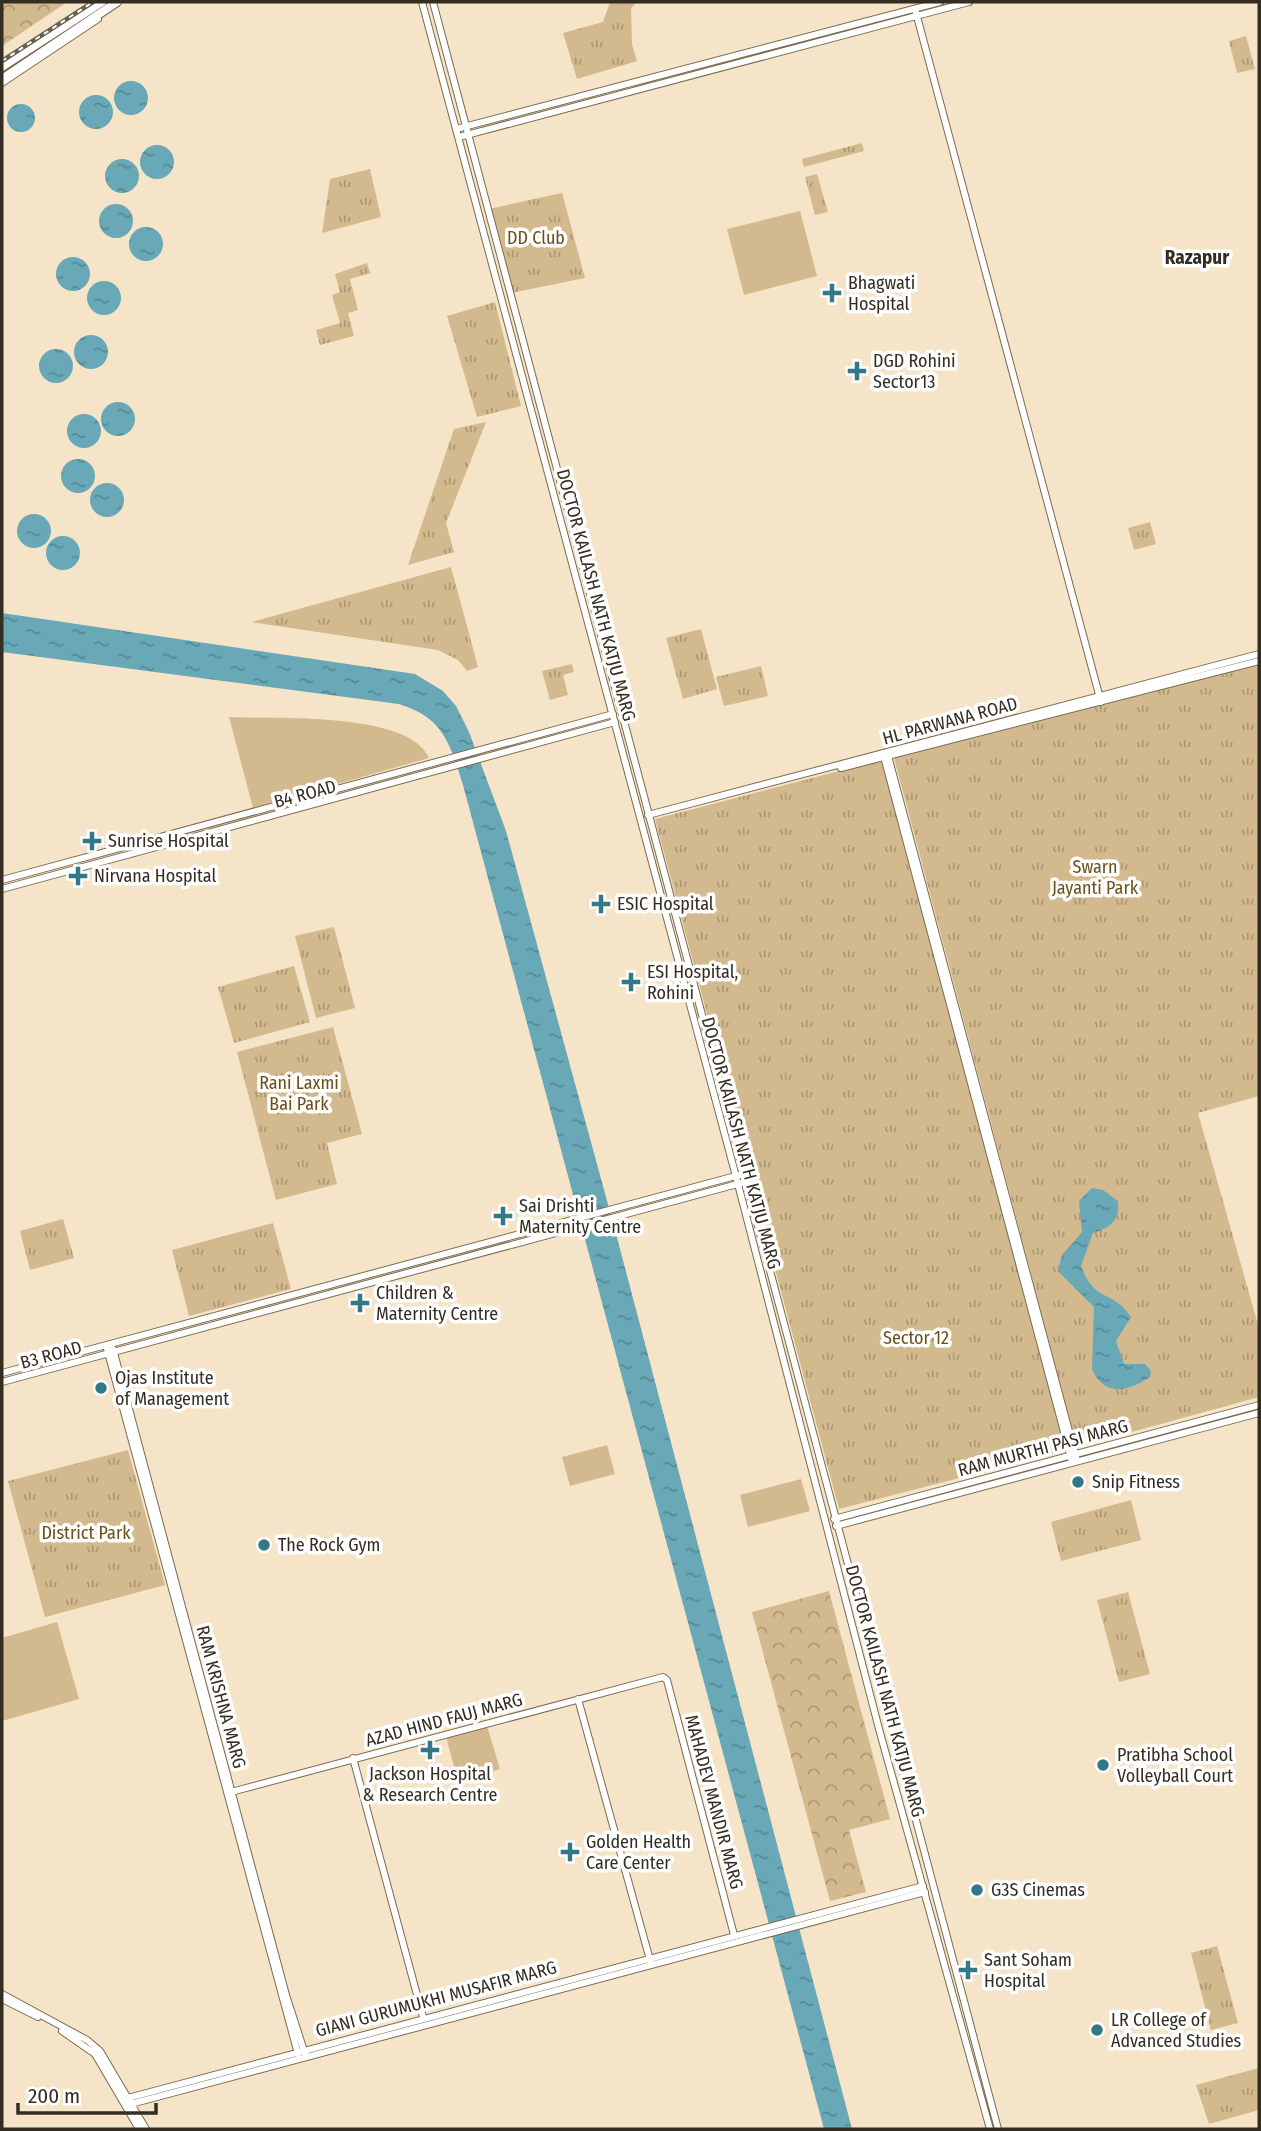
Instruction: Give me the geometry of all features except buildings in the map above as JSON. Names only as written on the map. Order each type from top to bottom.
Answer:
[{"type":"highway","points":[[2,65],[100,2]]},
{"type":"highway","points":[[2,81],[117,2]]},
{"type":"street","points":[[2,81],[122,2]]},
{"type":"street","name":"DOCTOR KAILASH NATH KATJU MARG","points":[[422,2],[998,2129]]},
{"type":"street","name":"DOCTOR KAILASH NATH KATJU MARG","points":[[433,2],[648,816],[658,870]]},
{"type":"street","points":[[468,130],[916,12],[940,2]]},
{"type":"street","points":[[458,133],[740,55],[968,2]]},
{"type":"street","points":[[916,12],[1100,699],[1259,661]]},
{"type":"street","name":"HL PARWANA ROAD","points":[[648,816],[1100,699],[1259,654]]},
{"type":"street","name":"B4 ROAD","points":[[2,880],[613,714]]},
{"type":"street","name":"B4 ROAD","points":[[2,889],[615,722]]},
{"type":"street","points":[[886,755],[1074,1458]]},
{"type":"street","name":"DOCTOR KAILASH NATH KATJU MARG","points":[[741,1179],[856,1640],[990,2129]]},
{"type":"street","name":"B3 ROAD","points":[[2,1373],[654,1198],[741,1179]]},
{"type":"street","name":"B3 ROAD","points":[[2,1382],[564,1232],[741,1179]]},
{"type":"street","points":[[654,1198],[657,1206]]},
{"type":"street","name":"RAM KRISHNA MARG","points":[[109,1345],[303,2058]]},
{"type":"street","name":"RAM KRISHNA MARG","points":[[111,1353],[232,1791],[300,2050]]},
{"type":"street","name":"RAM MURTHI PASI MARG","points":[[835,1522],[1259,1405]]},
{"type":"street","name":"RAM MURTHI PASI MARG","points":[[1074,1458],[1259,1413]]},
{"type":"street","points":[[807,1448],[815,1446]]},
{"type":"street","points":[[856,1640],[866,1638]]},
{"type":"street","name":"AZAD HIND FAUJ MARG","points":[[232,1791],[664,1677]]},
{"type":"street","name":"MAHADEV MANDIR MARG","points":[[664,1677],[734,1935]]},
{"type":"street","points":[[578,1699],[652,1965]]},
{"type":"street","points":[[353,1758],[423,2017]]},
{"type":"street","points":[[757,1933],[924,1889]]},
{"type":"street","name":"GIANI GURUMUKHI MUSAFIR MARG","points":[[128,2101],[423,2017],[734,1935],[757,1933]]},
{"type":"street","name":"GIANI GURUMUKHI MUSAFIR MARG","points":[[128,2101],[303,2058],[652,1965],[757,1933]]},
{"type":"street","points":[[2,1994],[87,2040],[105,2058],[128,2101],[139,2129]]},
{"type":"street","points":[[2,1999],[57,2028],[96,2054],[146,2129]]},
{"type":"green space","points":[[2,2],[67,2],[2,46]]},
{"type":"green space","points":[[610,2],[637,2],[631,8],[632,44],[637,61],[577,79],[563,33],[603,22]]},
{"type":"green space","points":[[1246,36],[1255,69],[1237,73],[1229,41]]},
{"type":"green space","points":[[862,143],[864,151],[804,167],[802,159]]},
{"type":"green space","points":[[370,169],[381,217],[322,233],[330,179]]},
{"type":"green space","points":[[817,174],[828,212],[815,215],[805,177]]},
{"type":"green space","name":"DD Club","points":[[562,193],[585,278],[511,293],[489,209]]},
{"type":"green space","points":[[800,211],[817,276],[744,295],[727,229]]},
{"type":"green space","points":[[367,263],[370,273],[350,279],[358,310],[348,313],[354,336],[320,345],[316,330],[340,323],[332,295],[340,292],[335,274]]},
{"type":"green space","points":[[495,302],[521,406],[477,417],[447,316]]},
{"type":"green space","points":[[486,422],[446,523],[454,552],[408,565],[454,429]]},
{"type":"green space","points":[[1150,522],[1156,544],[1134,550],[1128,528]]},
{"type":"green space","points":[[451,567],[478,667],[467,671],[458,660],[438,650],[251,622]]},
{"type":"green space","points":[[701,629],[717,689],[683,699],[666,638]]},
{"type":"green space","name":"Swarn Jayanti Park","points":[[1259,663],[1259,1096],[1198,1113],[1259,1328],[1259,1397],[1077,1447],[894,758]]},
{"type":"green space","points":[[572,664],[574,672],[563,675],[568,695],[550,700],[542,671]]},
{"type":"green space","points":[[761,666],[768,696],[724,706],[716,677]]},
{"type":"green space","points":[[229,717],[307,718],[369,725],[396,732],[417,743],[429,758],[253,808]]},
{"type":"green space","name":"Sector 12","points":[[881,760],[1068,1450],[839,1509],[655,819]]},
{"type":"green space","points":[[334,927],[355,1008],[316,1018],[295,936]]},
{"type":"green space","points":[[294,966],[310,1022],[234,1043],[218,987]]},
{"type":"green space","name":"Rani Laxmi Bai Park","points":[[333,1027],[362,1134],[327,1143],[337,1184],[276,1200],[237,1052]]},
{"type":"green space","points":[[63,1219],[74,1258],[30,1270],[20,1231]]},
{"type":"green space","points":[[273,1223],[291,1289],[189,1316],[172,1250]]},
{"type":"green space","points":[[607,1445],[615,1474],[570,1486],[562,1457]]},
{"type":"green space","name":"District Park","points":[[128,1450],[165,1585],[45,1617],[8,1481]]},
{"type":"green space","points":[[801,1479],[810,1511],[748,1527],[740,1495]]},
{"type":"green space","points":[[1131,1500],[1141,1540],[1061,1561],[1051,1522]]},
{"type":"green space","points":[[829,1591],[890,1819],[849,1830],[866,1892],[830,1901],[752,1612]]},
{"type":"green space","points":[[1128,1592],[1150,1674],[1119,1682],[1097,1600]]},
{"type":"green space","points":[[57,1622],[79,1699],[2,1721],[2,1638]]},
{"type":"green space","points":[[487,1726],[500,1769],[458,1781],[446,1737]]},
{"type":"green space","points":[[1217,1946],[1238,2023],[1211,2030],[1191,1953]]},
{"type":"green space","points":[[1259,2068],[1259,2110],[1209,2124],[1196,2085]]},
{"type":"water","points":[[131,81],[143,86],[148,98],[143,110],[131,115],[119,110],[114,98],[119,86]]},
{"type":"water","points":[[96,95],[108,100],[113,112],[108,124],[96,129],[84,124],[79,112],[84,100]]},
{"type":"water","points":[[21,104],[31,108],[35,118],[31,128],[21,132],[11,128],[7,118],[11,108]]},
{"type":"water","points":[[157,145],[169,150],[174,162],[169,174],[157,179],[145,174],[140,162],[145,150]]},
{"type":"water","points":[[122,159],[134,164],[139,176],[134,188],[122,193],[110,188],[105,176],[110,164]]},
{"type":"water","points":[[116,204],[128,209],[133,221],[128,233],[116,238],[104,233],[99,221],[104,209]]},
{"type":"water","points":[[146,227],[158,232],[163,244],[158,256],[146,261],[134,256],[129,244],[134,232]]},
{"type":"water","points":[[73,257],[85,262],[90,274],[85,286],[73,291],[61,286],[56,274],[61,262]]},
{"type":"water","points":[[104,281],[116,286],[121,298],[116,310],[104,315],[92,310],[87,298],[92,286]]},
{"type":"water","points":[[91,335],[103,340],[108,352],[103,364],[91,369],[79,364],[74,352],[79,340]]},
{"type":"water","points":[[56,349],[68,354],[73,366],[68,378],[56,383],[44,378],[39,366],[44,354]]},
{"type":"water","points":[[118,402],[130,407],[135,419],[130,431],[118,436],[106,431],[101,419],[106,407]]},
{"type":"water","points":[[84,414],[96,419],[101,431],[96,443],[84,448],[72,443],[67,431],[72,419]]},
{"type":"water","points":[[78,459],[90,464],[95,476],[90,488],[78,493],[66,488],[61,476],[66,464]]},
{"type":"water","points":[[107,483],[119,488],[124,500],[119,512],[107,517],[95,512],[90,500],[95,488]]},
{"type":"water","points":[[34,514],[46,519],[51,531],[46,543],[34,548],[22,543],[17,531],[22,519]]},
{"type":"water","points":[[63,536],[75,541],[80,553],[75,565],[63,570],[51,565],[46,553],[51,541]]},
{"type":"water","points":[[2,613],[415,674],[443,691],[456,706],[469,732],[506,831],[615,1230],[852,2129],[824,2129],[463,785],[443,734],[426,717],[399,704],[2,652]]},
{"type":"water","points":[[1092,1188],[1103,1190],[1118,1201],[1118,1208],[1116,1218],[1109,1226],[1093,1233],[1081,1266],[1092,1286],[1118,1303],[1131,1317],[1116,1341],[1124,1364],[1145,1364],[1151,1371],[1150,1377],[1126,1388],[1110,1388],[1097,1378],[1092,1369],[1094,1307],[1058,1271],[1062,1255],[1082,1232],[1079,1201]]},
{"type":"railway","points":[[2,61],[93,2]]},
{"type":"place","name":"Bhagwati Hospital","points":[[832,293]]},
{"type":"place","name":"DGD Rohini Sector13","points":[[857,371]]},
{"type":"place","name":"Sunrise Hospital","points":[[92,841]]},
{"type":"place","name":"Nirvana Hospital","points":[[78,876]]},
{"type":"place","name":"ESIC Hospital","points":[[601,904]]},
{"type":"place","name":"ESI Hospital, Rohini","points":[[631,982]]},
{"type":"place","name":"Sai Drishti Maternity Centre","points":[[503,1216]]},
{"type":"place","name":"Children & Maternity Centre","points":[[360,1303]]},
{"type":"place","name":"Ojas Institute of Management","points":[[101,1388]]},
{"type":"place","name":"Snip Fitness","points":[[1078,1482]]},
{"type":"place","name":"The Rock Gym","points":[[264,1545]]},
{"type":"place","name":"Jackson Hospital & Research Centre","points":[[430,1750]]},
{"type":"place","name":"Pratibha School Volleyball Court","points":[[1103,1765]]},
{"type":"place","name":"Golden Health Care Center","points":[[570,1852]]},
{"type":"place","name":"G3S Cinemas","points":[[977,1890]]},
{"type":"place","name":"Sant Soham Hospital","points":[[968,1970]]},
{"type":"place","name":"LR College of Advanced Studies","points":[[1097,2030]]},
{"type":"district","name":"Razapur","points":[[1197,257]]}]
